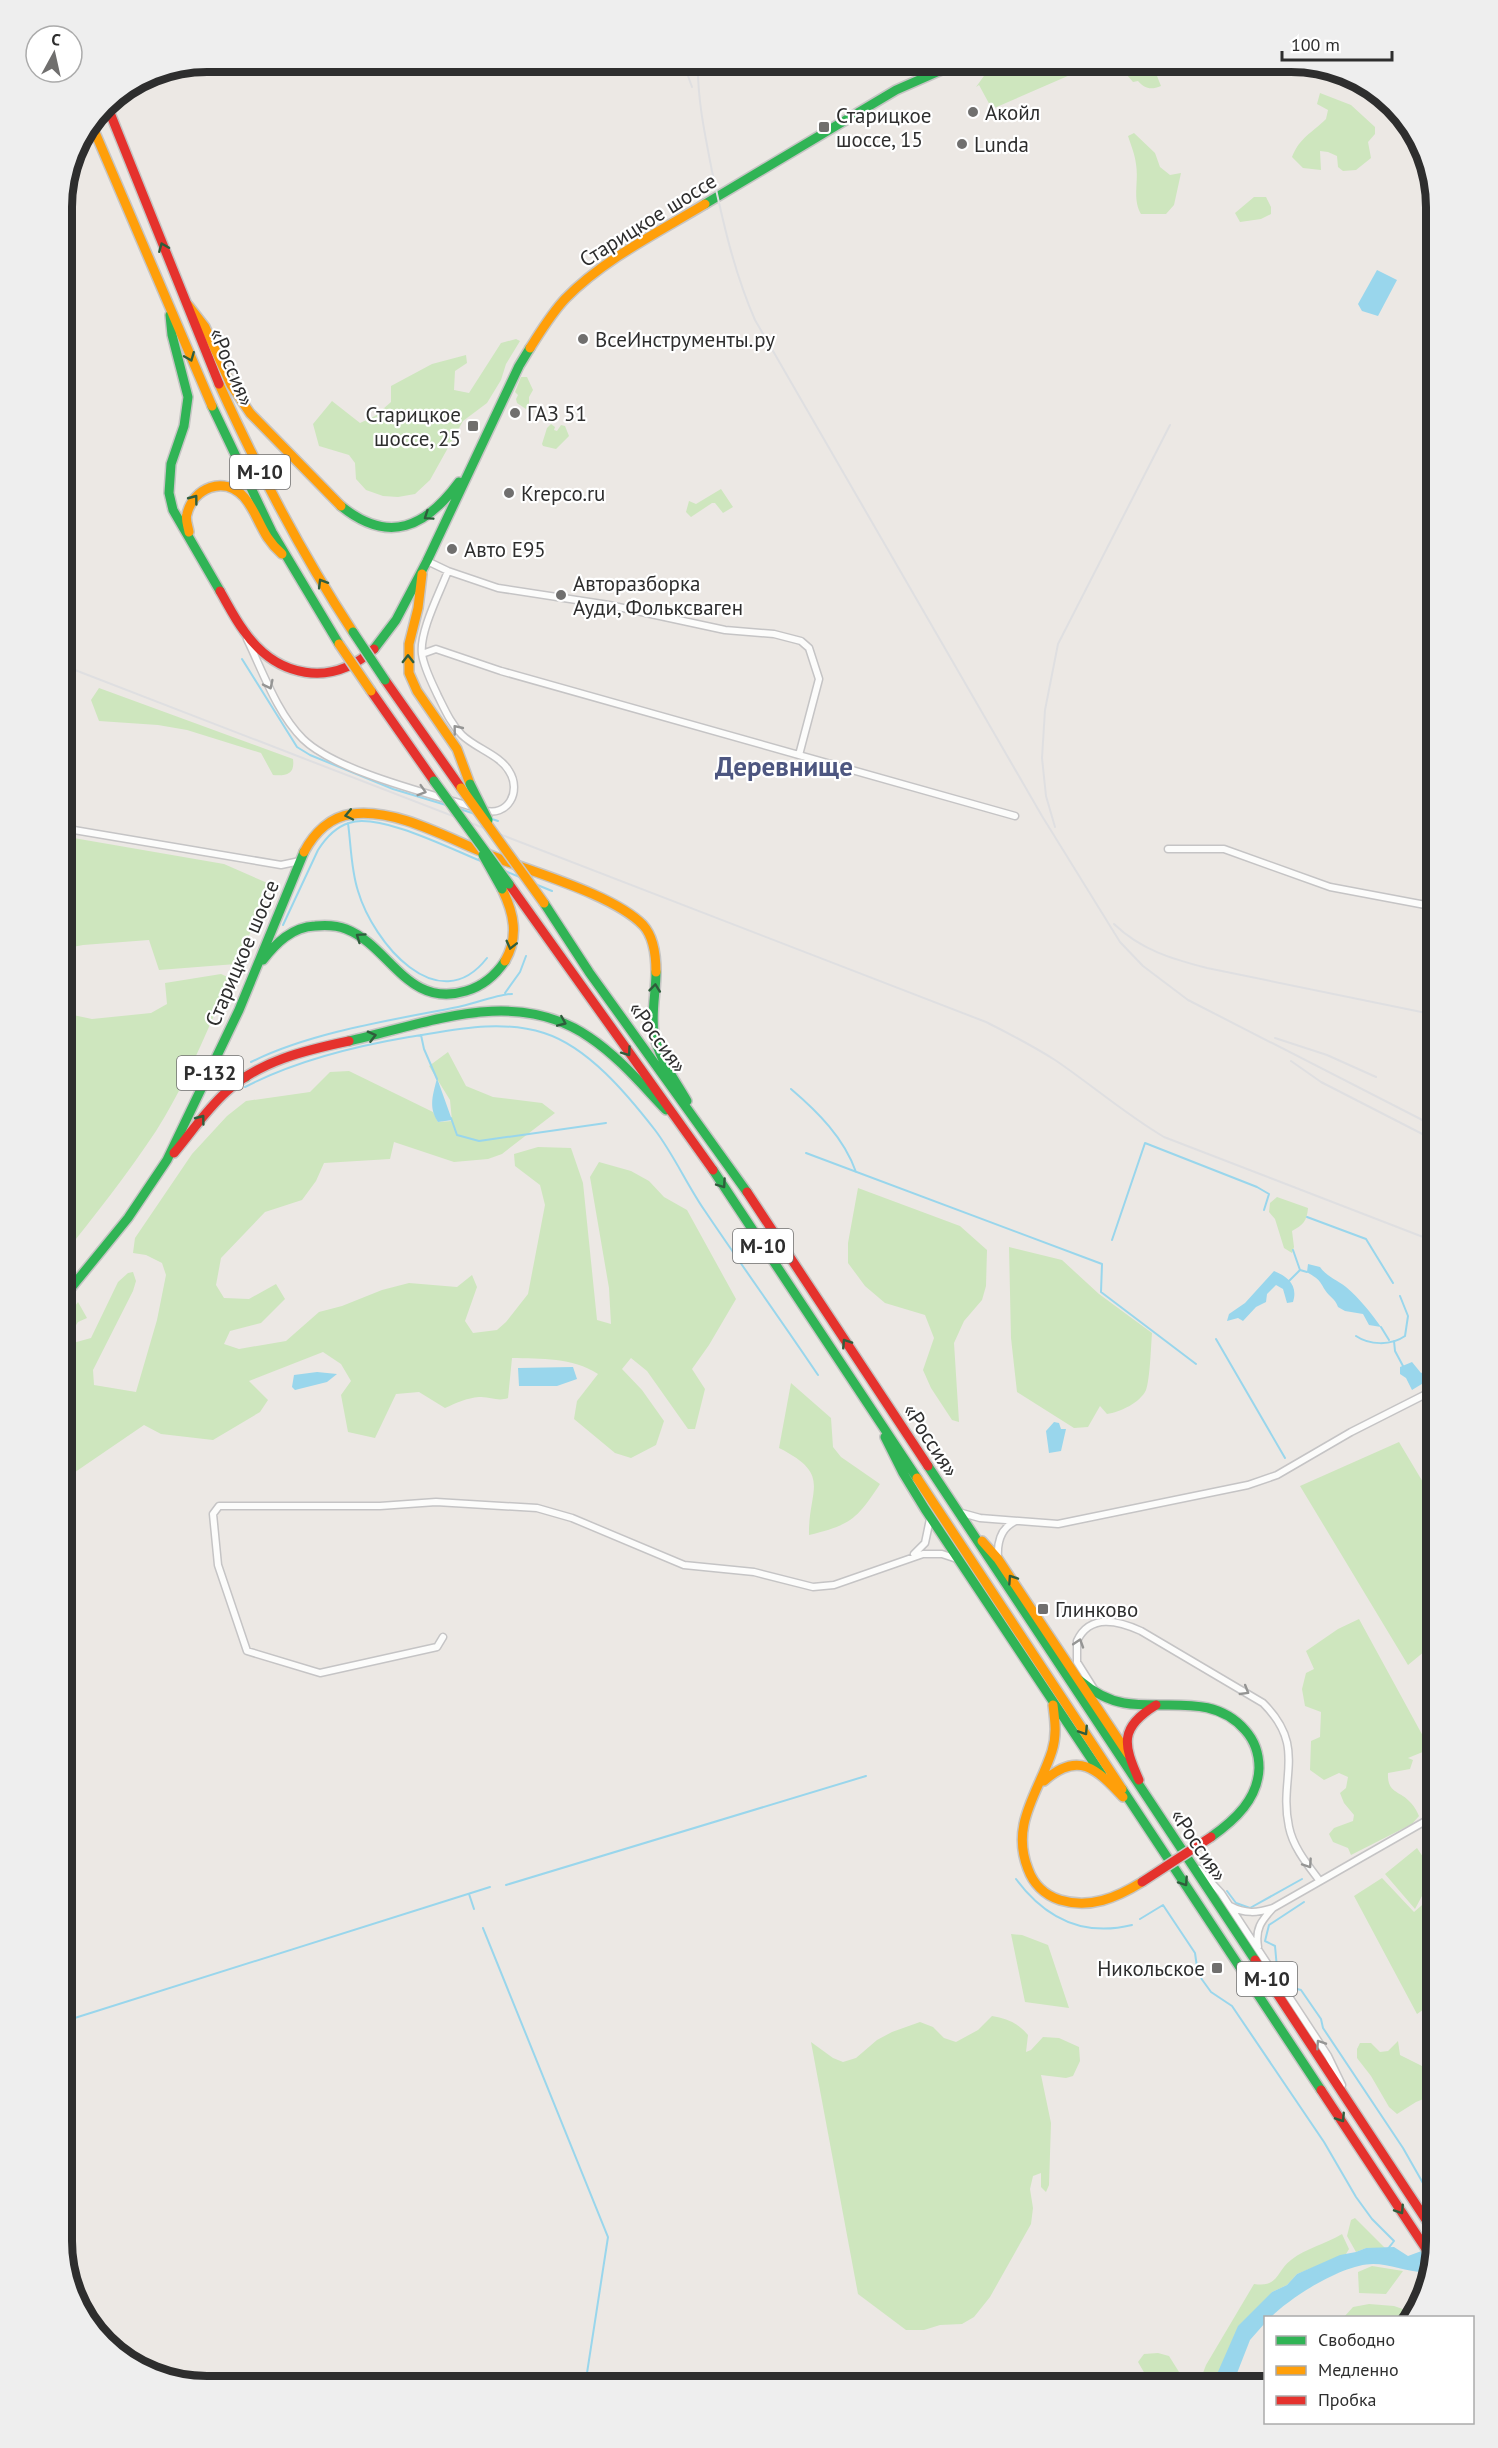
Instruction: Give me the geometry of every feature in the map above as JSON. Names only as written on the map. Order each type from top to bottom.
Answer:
[{"type":"main road","name":"Старицкое шоссе","points":[[422,572],[531,344],[565,298],[616,257],[896,90],[937,72]]},
{"type":"main road","name":"«Россия»","points":[[110,114],[218,382],[261,474],[287,525],[353,632],[780,1242],[953,1507],[1426,2219]]},
{"type":"main road","name":"«Россия»","points":[[96,132],[203,388],[285,556],[339,644],[505,886],[689,1136],[1426,2249]]},
{"type":"main road","points":[[185,302],[205,326],[226,376],[253,417],[338,502],[365,522],[380,527],[399,527],[422,521],[448,499],[477,455]]},
{"type":"main road","points":[[168,303],[173,338],[188,396],[184,422],[170,464],[169,497],[173,510],[197,554],[244,632],[264,653],[290,670],[314,674],[340,671],[368,656],[386,636],[422,572]]},
{"type":"main road","points":[[197,554],[187,526],[187,511],[198,493],[219,485],[231,488],[243,496],[269,543],[285,556]]},
{"type":"main road","points":[[422,572],[418,608],[409,644],[409,673],[417,690],[457,749],[470,784],[495,836]]},
{"type":"main road","name":"Старицкое шоссе","points":[[72,1287],[119,1232],[164,1164],[218,1057],[254,976],[300,861],[314,839],[330,823],[354,814],[375,814],[419,827],[633,914],[646,930],[655,949],[653,1023],[655,1037],[701,1128]]},
{"type":"main road","points":[[254,976],[268,954],[285,936],[305,927],[323,924],[354,932],[403,977],[424,990],[450,994],[466,992],[479,987],[494,976],[511,949],[514,921],[505,886]]},
{"type":"main road","points":[[164,1164],[213,1104],[246,1077],[291,1057],[467,1013],[501,1009],[524,1011],[557,1020],[597,1042],[626,1066],[689,1136]]},
{"type":"main road","points":[[218,1057],[230,1073],[238,1077],[246,1077]]},
{"type":"main road","points":[[878,1421],[903,1473],[930,1517],[1102,1775],[1140,1815]]},
{"type":"main road","points":[[963,1522],[998,1558],[1079,1680],[1128,1754],[1150,1804]]},
{"type":"main road","points":[[1004,1610],[1030,1664]]},
{"type":"main road","points":[[1050,1695],[1056,1714],[1056,1738],[1052,1754],[1026,1815],[1020,1842],[1026,1868],[1042,1890],[1068,1902],[1090,1904],[1112,1900],[1211,1837],[1237,1817],[1251,1797],[1258,1769],[1254,1744],[1241,1725],[1230,1715],[1216,1708],[1193,1703],[1156,1705],[1126,1703],[1098,1694],[1079,1680]]},
{"type":"main road","points":[[1128,1754],[1127,1738],[1131,1722],[1156,1705]]},
{"type":"main road","points":[[1038,1787],[1056,1770],[1072,1763],[1089,1767],[1102,1775]]},
{"type":"street","points":[[427,561],[447,571],[498,588],[609,605],[725,630],[774,634],[801,641],[809,648],[819,679],[799,755]]},
{"type":"street","points":[[244,632],[272,692],[290,722],[312,747],[323,754],[383,779],[489,812],[502,810],[509,803],[513,792],[514,783],[511,773],[505,765],[473,744],[457,730],[437,693],[422,654],[424,636],[447,571]]},
{"type":"street","points":[[422,654],[436,649],[501,671],[1015,816]]},
{"type":"street","points":[[72,830],[281,865],[300,861]]},
{"type":"street","points":[[1168,849],[1224,849],[1330,887],[1426,905]]},
{"type":"street","points":[[953,1507],[972,1517],[1058,1524],[1248,1485],[1277,1475],[1351,1432],[1426,1394]]},
{"type":"street","points":[[443,1637],[436,1647],[320,1673],[247,1651],[218,1565],[213,1514],[215,1509],[219,1506],[380,1506],[436,1502],[537,1508],[572,1518],[684,1565],[754,1572],[813,1587],[834,1585],[911,1557],[936,1553],[959,1560]]},
{"type":"street","points":[[911,1557],[925,1544],[930,1517]]},
{"type":"street","points":[[998,1558],[1001,1535],[1007,1526],[1019,1520]]},
{"type":"street","points":[[1098,1694],[1077,1662],[1076,1648],[1084,1630],[1097,1623],[1110,1621],[1126,1624],[1141,1631],[1263,1703],[1283,1729],[1289,1750],[1287,1801],[1289,1828],[1306,1863],[1319,1880]]},
{"type":"street","points":[[1229,1906],[1247,1912],[1260,1912],[1273,1908],[1426,1822]]},
{"type":"street","points":[[1177,1844],[1221,1893],[1328,2056],[1356,2115]]},
{"type":"street","points":[[1258,1950],[1260,1923],[1273,1908]]},
{"type":"green space","points":[[987,72],[1077,72],[992,109],[979,85],[976,87]]},
{"type":"green space","points":[[1129,72],[1172,73],[1167,76],[1157,76],[1161,86],[1154,88],[1143,86],[1138,81],[1133,82],[1127,75]]},
{"type":"green space","points":[[1320,93],[1351,105],[1375,127],[1375,134],[1368,142],[1371,158],[1356,170],[1343,171],[1338,167],[1337,156],[1328,152],[1320,151],[1321,170],[1303,168],[1292,157],[1303,140],[1326,119],[1328,110],[1317,104]]},
{"type":"green space","points":[[1134,133],[1155,153],[1160,167],[1170,175],[1181,173],[1174,205],[1166,214],[1141,214],[1138,208],[1136,164],[1128,136]]},
{"type":"green space","points":[[1254,197],[1266,197],[1271,207],[1271,214],[1261,219],[1240,222],[1235,213]]},
{"type":"green space","points":[[516,339],[520,341],[487,403],[463,421],[430,480],[415,494],[398,497],[383,496],[366,490],[356,479],[355,463],[349,455],[319,446],[313,424],[332,401],[360,423],[375,416],[391,402],[391,386],[432,364],[466,355],[467,363],[455,371],[454,390],[469,393],[501,343]]},
{"type":"green space","points":[[521,377],[527,377],[533,390],[526,409],[517,403],[516,399],[518,395],[515,392]]},
{"type":"green space","points":[[551,424],[557,431],[561,425],[565,426],[569,436],[556,449],[542,444],[547,428]]},
{"type":"green space","points":[[721,489],[733,507],[723,513],[715,503],[712,503],[691,517],[686,512],[689,501],[696,504]]},
{"type":"green space","points":[[99,688],[293,759],[293,768],[289,773],[273,775],[261,753],[187,730],[158,725],[99,721],[91,700]]},
{"type":"green space","points":[[72,838],[224,864],[272,885],[236,964],[159,970],[149,940],[72,947]]},
{"type":"green space","points":[[221,974],[230,978],[196,1056],[167,1113],[134,1163],[72,1244],[72,1015],[92,1019],[151,1013],[167,1004],[165,983]]},
{"type":"green space","points":[[448,1052],[466,1086],[493,1097],[542,1103],[555,1113],[502,1154],[488,1159],[454,1162],[394,1142],[390,1159],[324,1163],[316,1181],[302,1200],[265,1212],[221,1258],[216,1285],[224,1298],[249,1299],[276,1284],[285,1299],[261,1323],[230,1331],[224,1344],[239,1349],[286,1341],[319,1312],[409,1283],[457,1287],[472,1275],[477,1287],[465,1321],[473,1333],[497,1330],[528,1294],[545,1205],[540,1185],[515,1166],[514,1154],[538,1147],[571,1148],[583,1183],[597,1320],[611,1324],[609,1288],[590,1177],[599,1162],[631,1171],[649,1181],[664,1197],[687,1210],[736,1299],[692,1369],[705,1389],[695,1429],[688,1429],[647,1371],[631,1358],[622,1369],[642,1390],[664,1421],[656,1445],[631,1458],[615,1453],[574,1419],[577,1401],[598,1374],[578,1364],[545,1359],[512,1358],[508,1398],[475,1398],[445,1408],[419,1392],[396,1394],[375,1438],[348,1432],[341,1395],[351,1381],[341,1364],[323,1352],[249,1381],[268,1400],[260,1412],[213,1440],[161,1434],[144,1425],[72,1474],[72,1345],[91,1338],[118,1282],[128,1273],[133,1272],[136,1281],[133,1291],[93,1370],[94,1385],[136,1392],[157,1320],[166,1275],[162,1263],[146,1255],[133,1253],[135,1238],[192,1154],[227,1116],[246,1101],[310,1092],[330,1072],[349,1071],[433,1112],[438,1122],[452,1121],[450,1100],[429,1066]]},
{"type":"green space","points":[[858,1188],[960,1226],[987,1250],[986,1286],[982,1300],[964,1321],[954,1343],[959,1422],[952,1420],[931,1388],[923,1370],[934,1338],[925,1315],[885,1303],[865,1286],[848,1263],[848,1243]]},
{"type":"green space","points":[[1277,1197],[1308,1208],[1304,1222],[1292,1231],[1294,1247],[1292,1253],[1284,1248],[1275,1219],[1269,1212],[1270,1203]]},
{"type":"green space","points":[[1009,1247],[1062,1260],[1099,1294],[1152,1333],[1147,1385],[1139,1399],[1123,1409],[1107,1414],[1100,1406],[1088,1427],[1074,1428],[1017,1392],[1011,1338]]},
{"type":"green space","points":[[78,1302],[87,1318],[78,1322],[72,1331],[72,1310]]},
{"type":"green space","points":[[791,1383],[831,1418],[833,1447],[841,1457],[880,1484],[852,1519],[835,1528],[809,1535],[814,1484],[812,1475],[796,1458],[779,1448]]},
{"type":"green space","points":[[1399,1442],[1426,1487],[1426,1650],[1408,1665],[1300,1486]]},
{"type":"green space","points":[[1359,1619],[1426,1742],[1426,1751],[1408,1758],[1413,1760],[1410,1769],[1388,1773],[1388,1780],[1392,1788],[1411,1803],[1419,1816],[1412,1824],[1351,1855],[1348,1848],[1333,1842],[1329,1834],[1334,1828],[1353,1821],[1354,1815],[1344,1803],[1340,1793],[1346,1788],[1348,1777],[1339,1773],[1324,1780],[1310,1770],[1311,1741],[1320,1737],[1321,1712],[1305,1706],[1302,1689],[1306,1673],[1314,1669],[1306,1651],[1338,1629]]},
{"type":"green space","points":[[1417,1848],[1426,1862],[1426,1886],[1423,1885],[1422,1896],[1415,1909],[1385,1874]]},
{"type":"green space","points":[[1382,1878],[1414,1912],[1426,1902],[1426,2008],[1417,2014],[1354,1896]]},
{"type":"green space","points":[[1011,1934],[1022,1935],[1048,1945],[1069,2008],[1025,2002]]},
{"type":"green space","points":[[992,2016],[1012,2022],[1028,2035],[1026,2052],[1031,2050],[1043,2037],[1059,2038],[1079,2047],[1080,2061],[1073,2076],[1066,2078],[1041,2075],[1051,2123],[1049,2185],[1046,2192],[1041,2187],[1041,2173],[1033,2176],[1030,2189],[1033,2208],[1031,2224],[990,2297],[974,2317],[962,2324],[940,2325],[924,2330],[906,2330],[858,2294],[811,2042],[833,2058],[843,2062],[856,2058],[877,2040],[892,2032],[920,2022],[933,2027],[944,2038],[956,2042],[978,2030]]},
{"type":"green space","points":[[1398,2041],[1400,2055],[1426,2068],[1426,2098],[1397,2114],[1389,2107],[1371,2076],[1357,2058],[1360,2043],[1371,2043],[1380,2052],[1388,2051]]},
{"type":"green space","points":[[1355,2218],[1385,2248],[1366,2248],[1356,2252],[1347,2236],[1351,2220]]},
{"type":"green space","points":[[1342,2234],[1349,2249],[1346,2254],[1297,2274],[1287,2285],[1272,2292],[1216,2376],[1202,2376],[1254,2284],[1262,2285],[1273,2281],[1286,2264],[1297,2256]]},
{"type":"green space","points":[[1372,2266],[1403,2271],[1386,2294],[1359,2293],[1358,2272]]},
{"type":"green space","points":[[1369,2304],[1394,2306],[1406,2310],[1403,2316],[1345,2316],[1353,2307]]},
{"type":"green space","points":[[1158,2353],[1169,2356],[1179,2372],[1177,2376],[1146,2376],[1138,2362],[1144,2354]]},
{"type":"water","points":[[1377,270],[1397,280],[1378,316],[1362,311],[1358,304]]},
{"type":"water","points":[[437,1078],[452,1120],[438,1122],[433,1111],[432,1101]]},
{"type":"water","points":[[1308,1264],[1320,1267],[1346,1287],[1381,1327],[1369,1325],[1363,1314],[1345,1311],[1338,1307],[1319,1281],[1307,1272]]},
{"type":"water","points":[[1274,1271],[1291,1283],[1294,1291],[1293,1302],[1287,1303],[1283,1289],[1276,1285],[1267,1294],[1266,1302],[1256,1307],[1243,1321],[1238,1318],[1227,1321],[1229,1314],[1245,1303]]},
{"type":"water","points":[[1412,1362],[1421,1373],[1426,1371],[1426,1381],[1412,1390],[1406,1378],[1400,1374],[1400,1367]]},
{"type":"water","points":[[573,1367],[577,1379],[557,1386],[519,1386],[518,1368]]},
{"type":"water","points":[[317,1372],[337,1374],[327,1382],[295,1390],[292,1387],[294,1375]]},
{"type":"water","points":[[1054,1422],[1059,1423],[1061,1429],[1066,1429],[1061,1451],[1049,1453],[1046,1431]]},
{"type":"water","points":[[1394,2247],[1408,2256],[1425,2250],[1422,2272],[1379,2264],[1361,2265],[1333,2275],[1304,2291],[1272,2316],[1264,2316],[1264,2324],[1250,2340],[1236,2376],[1216,2376],[1238,2326],[1272,2292],[1287,2285],[1297,2274],[1340,2255],[1366,2248]]},
{"type":"waterway","points":[[242,659],[297,747],[310,755],[393,789],[446,805]]},
{"type":"waterway","points":[[460,809],[475,814]]},
{"type":"waterway","points":[[492,819],[498,821]]},
{"type":"waterway","points":[[283,925],[318,850],[331,834],[349,823],[362,821],[397,827],[483,862]]},
{"type":"waterway","points":[[348,823],[358,891],[366,911],[392,951],[410,967],[429,978],[448,981],[468,975],[487,958]]},
{"type":"waterway","points":[[505,871],[522,878]]},
{"type":"waterway","points":[[535,884],[552,891]]},
{"type":"waterway","points":[[505,993],[520,972],[526,956]]},
{"type":"waterway","points":[[251,1062],[325,1035],[512,994]]},
{"type":"waterway","points":[[245,1087],[283,1070],[346,1050],[443,1031],[476,1027],[510,1027],[544,1033],[560,1040],[576,1049],[606,1073],[655,1130],[705,1211],[818,1375]]},
{"type":"waterway","points":[[421,1035],[424,1049],[437,1079]]},
{"type":"waterway","points":[[791,1089],[829,1126],[845,1148],[856,1172]]},
{"type":"waterway","points":[[451,1118],[457,1135],[479,1141],[606,1123]]},
{"type":"waterway","points":[[1112,1240],[1145,1143],[1257,1187],[1269,1194],[1264,1210]]},
{"type":"waterway","points":[[806,1153],[1102,1264],[1101,1292],[1196,1364]]},
{"type":"waterway","points":[[1307,1217],[1366,1239],[1393,1283]]},
{"type":"waterway","points":[[1293,1250],[1300,1270],[1307,1272]]},
{"type":"waterway","points":[[1289,1281],[1300,1270]]},
{"type":"waterway","points":[[1356,1336],[1380,1343],[1387,1343],[1405,1336],[1408,1316],[1400,1296]]},
{"type":"waterway","points":[[1381,1327],[1389,1340]]},
{"type":"waterway","points":[[1216,1339],[1285,1458]]},
{"type":"waterway","points":[[1394,1341],[1395,1351],[1403,1366]]},
{"type":"waterway","points":[[506,1885],[866,1776]]},
{"type":"waterway","points":[[1016,1879],[1039,1904],[1067,1921],[1097,1928],[1132,1925]]},
{"type":"waterway","points":[[1227,1891],[1236,1903],[1250,1908],[1302,1879]]},
{"type":"waterway","points":[[72,2019],[490,1887]]},
{"type":"waterway","points":[[469,1894],[474,1909]]},
{"type":"waterway","points":[[1304,1902],[1269,1925],[1265,1941],[1275,1946],[1277,1968],[1290,1987],[1301,1990],[1321,2019],[1323,2028],[1403,2148],[1426,2188]]},
{"type":"waterway","points":[[1140,1919],[1163,1905],[1195,1953],[1198,1974],[1211,1992],[1232,2006],[1324,2142],[1356,2197],[1372,2219],[1394,2241],[1387,2250]]},
{"type":"waterway","points":[[483,1928],[608,2237],[587,2376]]},
{"type":"railway","points":[[687,72],[692,87]]},
{"type":"railway","points":[[698,72],[702,116],[716,190],[735,265],[755,320],[1042,816],[1120,942],[1143,966],[1188,1000],[1426,1122]]},
{"type":"railway","points":[[1055,827],[1046,796],[1042,758],[1045,710],[1058,644],[1170,425]]},
{"type":"railway","points":[[72,669],[986,1022],[1055,1060],[1164,1137],[1426,1238]]},
{"type":"railway","points":[[1114,924],[1146,947],[1194,965],[1426,1013]]},
{"type":"railway","points":[[1275,1038],[1327,1055],[1376,1077]]},
{"type":"railway","points":[[1291,1061],[1321,1082],[1426,1136]]},
{"type":"traffic: fast","points":[[705,204],[896,90],[937,72]]},
{"type":"traffic: fast","points":[[170,315],[172,335],[188,397],[184,426],[171,464],[169,493],[173,510],[220,591]]},
{"type":"traffic: fast","points":[[374,649],[396,620],[427,561],[519,366],[530,348]]},
{"type":"traffic: fast","points":[[212,406],[272,532],[339,644]]},
{"type":"traffic: fast","points":[[341,506],[358,518],[375,525],[406,526],[420,520],[433,510],[459,482]]},
{"type":"traffic: fast","points":[[353,632],[385,680]]},
{"type":"traffic: fast","points":[[434,781],[509,884]]},
{"type":"traffic: fast","points":[[470,784],[488,820]]},
{"type":"traffic: fast","points":[[72,1287],[128,1218],[167,1160],[239,1010],[304,852]]},
{"type":"traffic: fast","points":[[483,855],[502,889]]},
{"type":"traffic: fast","points":[[544,903],[589,972],[747,1192]]},
{"type":"traffic: fast","points":[[263,960],[279,942],[299,929],[327,925],[346,929],[361,937],[400,973],[414,984],[429,991],[446,994],[472,989],[488,980],[505,961]]},
{"type":"traffic: fast","points":[[656,972],[653,1018],[656,1042],[687,1101]]},
{"type":"traffic: fast","points":[[349,1041],[441,1018],[471,1013],[502,1011],[532,1014],[561,1022],[589,1037],[620,1062],[666,1110]]},
{"type":"traffic: fast","points":[[218,1057],[229,1072],[246,1077]]},
{"type":"traffic: fast","points":[[713,1170],[917,1478]]},
{"type":"traffic: fast","points":[[885,1437],[925,1509],[1102,1775]]},
{"type":"traffic: fast","points":[[928,1466],[1255,1960]]},
{"type":"traffic: fast","points":[[1079,1680],[1089,1688],[1117,1702],[1140,1705],[1188,1705],[1218,1711],[1245,1730],[1258,1758],[1258,1779],[1244,1808],[1211,1837]]},
{"type":"traffic: fast","points":[[1122,1789],[1321,2090]]},
{"type":"traffic: slow","points":[[95,132],[212,406]]},
{"type":"traffic: slow","points":[[530,348],[565,299],[597,271],[632,247],[705,204]]},
{"type":"traffic: slow","points":[[188,305],[205,327],[231,385],[250,413],[341,506]]},
{"type":"traffic: slow","points":[[219,384],[281,511],[353,632]]},
{"type":"traffic: slow","points":[[189,532],[186,516],[196,497],[202,491],[210,488],[228,487],[244,497],[269,540],[282,554]]},
{"type":"traffic: slow","points":[[422,574],[418,608],[409,644],[409,673],[417,691],[457,749],[470,784]]},
{"type":"traffic: slow","points":[[339,644],[371,691]]},
{"type":"traffic: slow","points":[[461,788],[544,903]]},
{"type":"traffic: slow","points":[[304,852],[313,838],[330,822],[352,814],[370,813],[388,816],[425,827],[495,857],[573,886],[630,914],[643,925],[650,935],[654,947],[656,972]]},
{"type":"traffic: slow","points":[[502,889],[510,907],[513,925],[512,943],[505,961]]},
{"type":"traffic: slow","points":[[917,1478],[1122,1789]]},
{"type":"traffic: slow","points":[[982,1541],[998,1559],[1128,1754]]},
{"type":"traffic: slow","points":[[1053,1705],[1054,1745],[1028,1808],[1022,1837],[1023,1853],[1030,1874],[1036,1884],[1049,1895],[1060,1900],[1082,1903],[1113,1897],[1142,1882]]},
{"type":"traffic: slow","points":[[1044,1781],[1067,1766],[1077,1765],[1096,1771],[1123,1797]]},
{"type":"traffic: jam","points":[[110,114],[219,384]]},
{"type":"traffic: jam","points":[[220,591],[257,647],[288,668],[323,673],[340,669],[374,649]]},
{"type":"traffic: jam","points":[[385,680],[461,788]]},
{"type":"traffic: jam","points":[[371,691],[434,781]]},
{"type":"traffic: jam","points":[[509,884],[713,1170]]},
{"type":"traffic: jam","points":[[174,1153],[219,1099],[253,1072],[284,1058],[349,1041]]},
{"type":"traffic: jam","points":[[747,1192],[928,1466]]},
{"type":"traffic: jam","points":[[1139,1780],[1128,1747],[1130,1729],[1135,1721],[1156,1705]]},
{"type":"traffic: jam","points":[[1142,1882],[1211,1837]]},
{"type":"traffic: jam","points":[[1255,1960],[1426,2220]]},
{"type":"traffic: jam","points":[[1321,2090],[1426,2248]]},
{"type":"place","name":"Акойл","points":[[973,112]]},
{"type":"place","name":"Старицкое шоссе, 15","points":[[824,127]]},
{"type":"place","name":"Lunda","points":[[962,144]]},
{"type":"place","name":"ВсеИнструменты.ру","points":[[583,339]]},
{"type":"place","name":"ГАЗ 51","points":[[515,413]]},
{"type":"place","name":"Старицкое шоссе, 25","points":[[473,426]]},
{"type":"place","name":"Krepco.ru","points":[[509,493]]},
{"type":"place","name":"Авто E95","points":[[452,549]]},
{"type":"place","name":"Авторазборка Ауди, Фольксваген","points":[[561,595]]},
{"type":"place","name":"Глинково","points":[[1043,1609]]},
{"type":"place","name":"Никольское","points":[[1217,1968]]},
{"type":"district","name":"Деревнище","points":[[784,766]]}]
